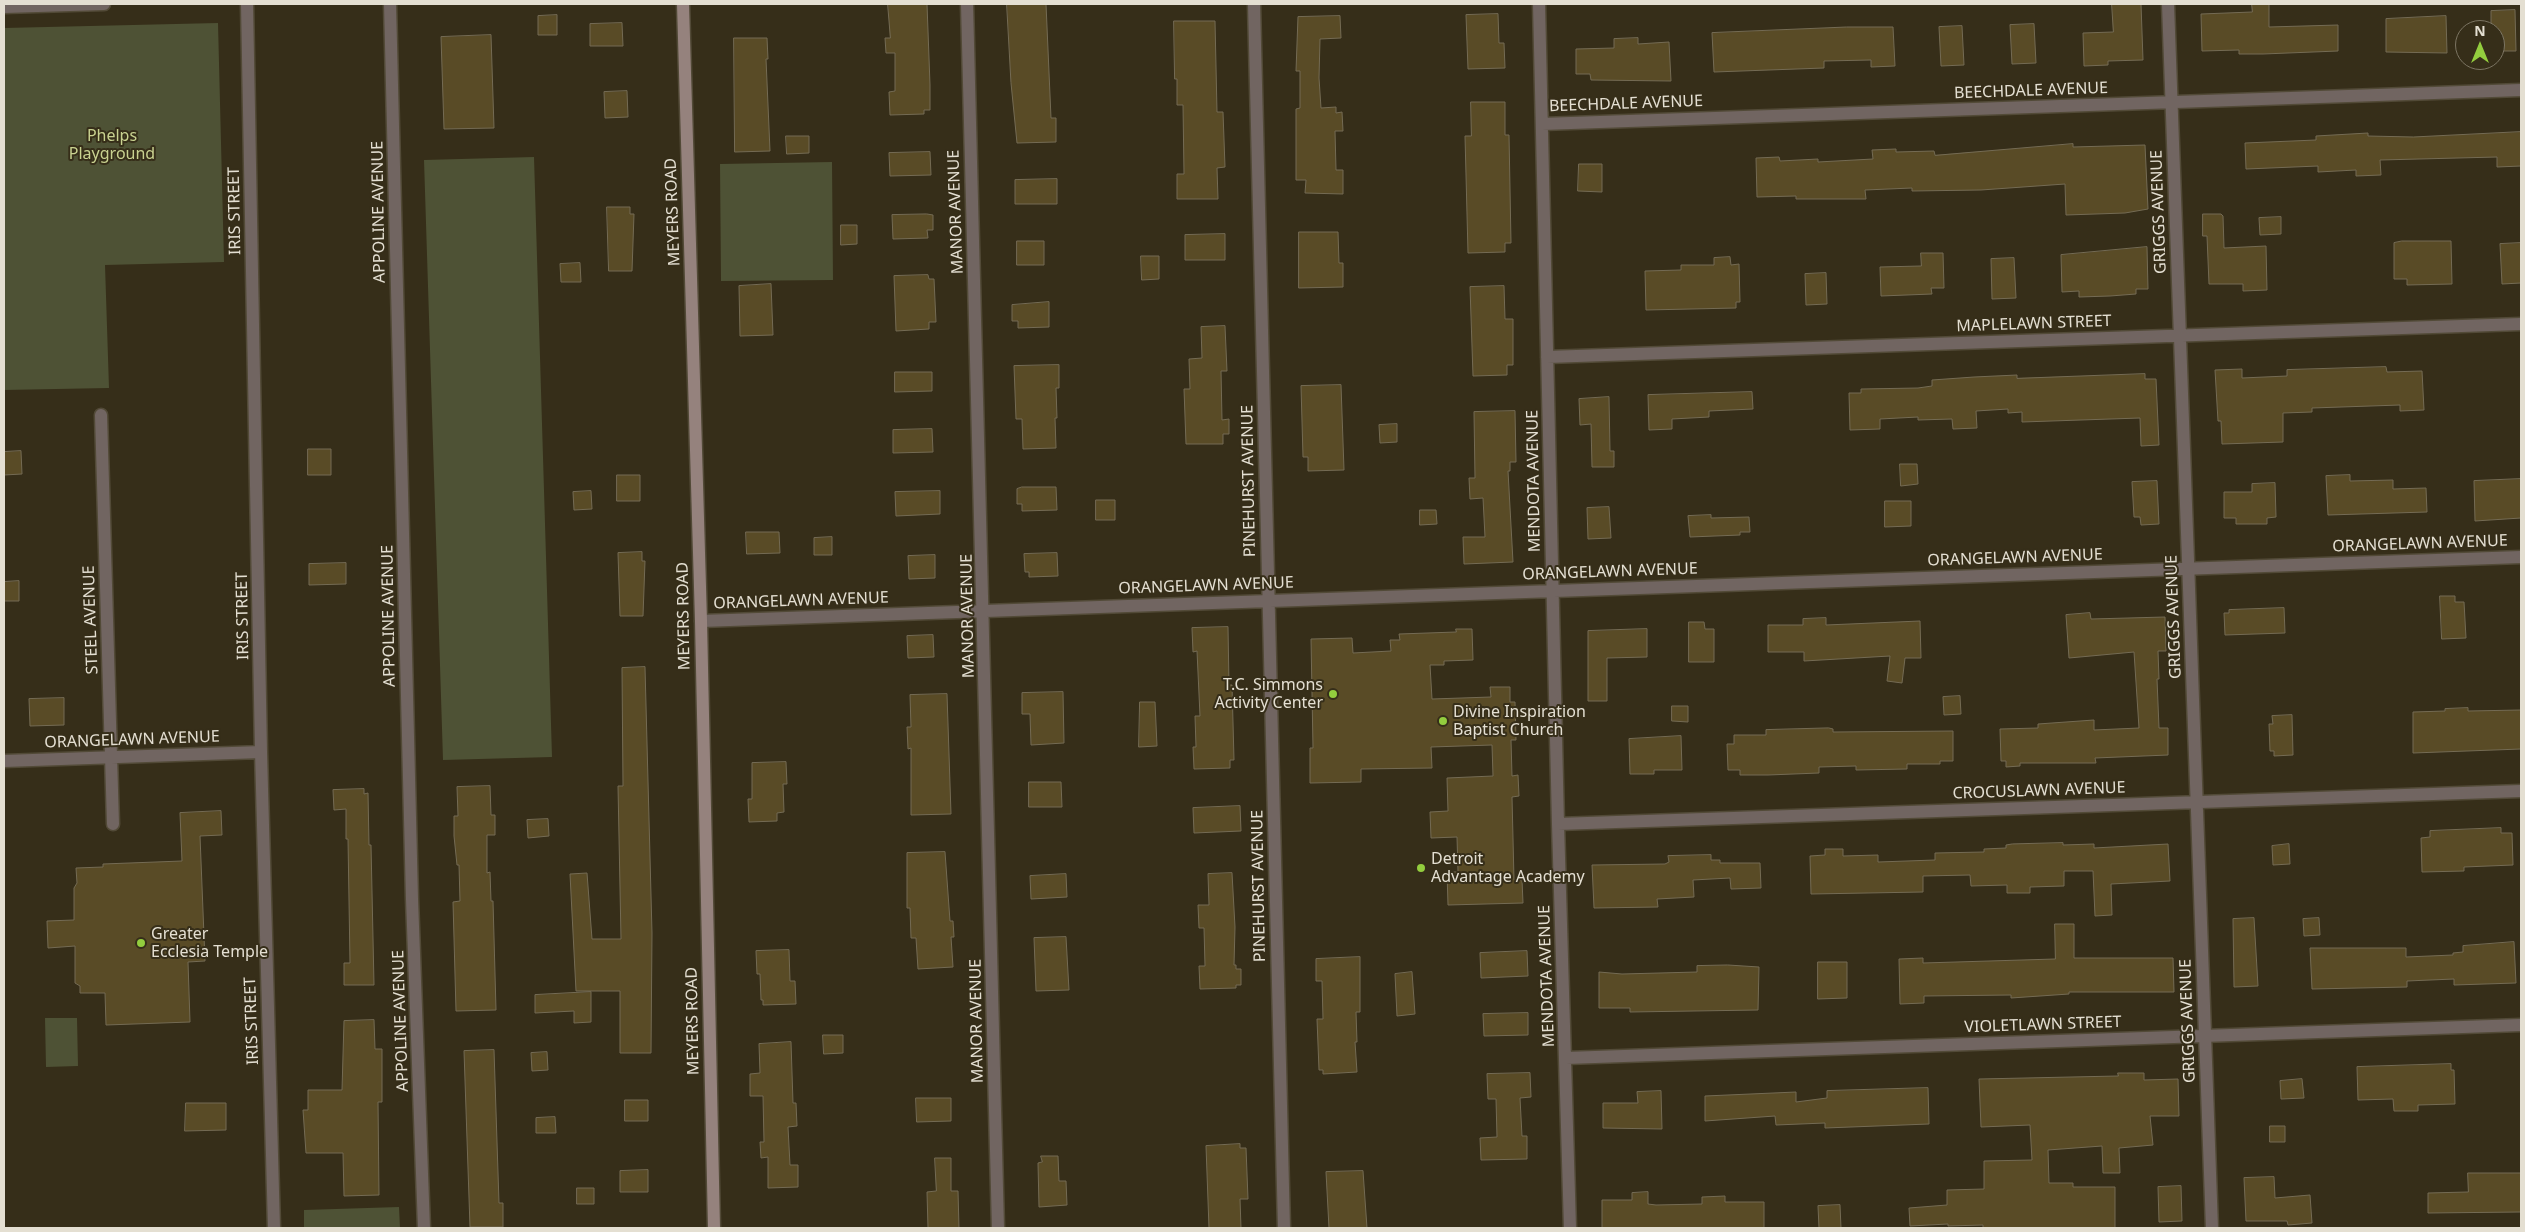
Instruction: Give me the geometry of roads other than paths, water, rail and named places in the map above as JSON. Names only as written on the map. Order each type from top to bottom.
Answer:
[{"type":"street","points":[[4,7],[104,4]]},
{"type":"street","name":"IRIS STREET","points":[[247,4],[261,752],[274,1228]]},
{"type":"street","name":"APPOLINE AVENUE","points":[[390,4],[412,899],[424,1228]]},
{"type":"street","name":"MEYERS ROAD","points":[[683,4],[701,620],[714,1228]]},
{"type":"street","name":"MANOR AVENUE","points":[[967,4],[984,610],[998,1228]]},
{"type":"street","name":"PINEHURST AVENUE","points":[[1254,4],[1284,1228]]},
{"type":"street","name":"MENDOTA AVENUE","points":[[1539,4],[1552,590],[1570,1228]]},
{"type":"street","name":"GRIGGS AVENUE","points":[[2168,4],[2212,1228]]},
{"type":"street","name":"BEECHDALE AVENUE","points":[[1542,124],[2521,90]]},
{"type":"street","name":"MAPLELAWN STREET","points":[[1547,357],[2521,324]]},
{"type":"street","name":"STEEL AVENUE","points":[[101,415],[114,824]]},
{"type":"street","name":"ORANGELAWN AVENUE","points":[[701,620],[2521,557]]},
{"type":"street","name":"ORANGELAWN AVENUE","points":[[4,761],[261,752]]},
{"type":"street","name":"CROCUSLAWN AVENUE","points":[[1558,824],[2521,791]]},
{"type":"street","name":"VIOLETLAWN STREET","points":[[1566,1058],[2521,1024]]},
{"type":"place","name":"T.C. Simmons Activity Center","points":[[1333,694]]},
{"type":"place","name":"Divine Inspiration Baptist Church","points":[[1443,721]]},
{"type":"place","name":"Detroit Advantage Academy","points":[[1421,868]]},
{"type":"place","name":"Greater Ecclesia Temple","points":[[141,943]]},
{"type":"park label","name":"Phelps Playground","points":[[112,145]]}]
